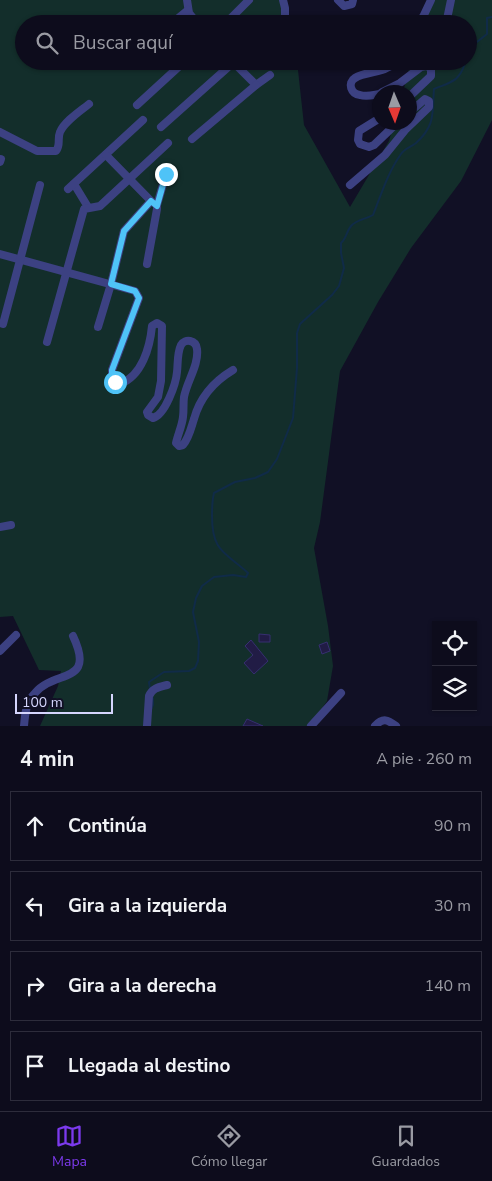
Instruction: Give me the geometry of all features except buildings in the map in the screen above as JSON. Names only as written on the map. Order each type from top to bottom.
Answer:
[{"type":"street","points":[[187,0],[188,10],[192,15]]},
{"type":"street","points":[[234,15],[249,0]]},
{"type":"street","points":[[283,0],[286,15]]},
{"type":"street","points":[[338,0],[344,6],[352,4],[353,0]]},
{"type":"street","points":[[424,15],[431,0]]},
{"type":"street","points":[[448,15],[451,0]]},
{"type":"street","points":[[182,15],[188,10]]},
{"type":"street","points":[[138,105],[176,70]]},
{"type":"street","points":[[162,127],[225,70]]},
{"type":"street","points":[[242,70],[256,85]]},
{"type":"street","points":[[372,95],[360,96],[356,94],[350,84],[352,80],[359,76],[385,70]]},
{"type":"street","points":[[396,85],[417,70]]},
{"type":"street","points":[[417,89],[431,76],[431,70]]},
{"type":"street","points":[[192,138],[270,75]]},
{"type":"street","points":[[417,105],[425,99],[429,100],[429,106],[417,119]]},
{"type":"street","points":[[0,132],[36,151],[56,151],[59,147],[60,132],[65,124],[89,104]]},
{"type":"street","points":[[68,190],[143,120]]},
{"type":"street","points":[[372,123],[359,131],[358,140],[360,144],[369,147],[374,145],[390,130]]},
{"type":"street","points":[[350,185],[385,155],[405,130]]},
{"type":"street","points":[[46,342],[84,209],[100,206],[168,143]]},
{"type":"street","points":[[106,155],[154,203]]},
{"type":"street","points":[[147,264],[154,203],[166,174]]},
{"type":"street","points":[[74,184],[88,207]]},
{"type":"street","points":[[3,324],[40,185]]},
{"type":"street","points":[[98,327],[124,231],[154,203]]},
{"type":"street","points":[[0,254],[135,291],[138,295],[133,315],[112,370],[112,378],[120,384],[132,377],[150,346],[152,326],[157,324],[162,326],[161,381],[158,397],[147,409],[148,415],[156,418],[165,408],[177,378],[178,353],[181,344],[186,340],[196,343],[196,358],[184,397],[183,416],[176,443],[178,446],[183,445],[187,441],[197,408],[206,394],[220,378],[233,370]]},
{"type":"street","points":[[0,528],[11,525]]},
{"type":"street","points":[[0,651],[16,635]]},
{"type":"street","points":[[24,726],[24,714],[35,692],[45,685],[72,673],[78,667],[80,659],[78,647],[72,636]]},
{"type":"street","points":[[148,726],[150,692],[166,685]]},
{"type":"street","points":[[310,726],[341,692]]},
{"type":"street","points":[[375,726],[380,721],[385,720],[389,720],[396,726]]},
{"type":"green space","points":[[0,0],[286,0],[289,15],[15,15],[15,70],[298,70],[304,125],[350,207],[389,141],[392,130],[417,130],[417,85],[405,85],[409,70],[477,70],[477,15],[423,15],[427,0],[492,0],[492,120],[461,181],[411,248],[378,302],[340,371],[320,522],[314,548],[333,666],[327,701],[310,726],[40,726],[58,686],[61,671],[39,670],[13,616],[0,617]]},
{"type":"waterway","points":[[477,42],[487,34],[487,18],[492,17]]},
{"type":"waterway","points":[[150,689],[149,682],[164,672],[189,671],[195,668],[198,661],[199,642],[193,612],[196,598],[202,586],[214,577],[233,575],[246,577],[248,573],[221,550],[214,537],[212,516],[214,493],[235,482],[255,478],[268,472],[277,459],[293,418],[297,368],[297,333],[300,324],[332,295],[339,286],[344,268],[341,243],[353,224],[373,215],[396,161],[427,130],[432,118],[434,89],[450,83],[457,78],[462,70]]},
{"type":"waterway","points":[[151,710],[153,698]]},
{"type":"route","points":[[115,382],[112,378],[112,370],[139,298],[135,291],[111,284],[121,240],[124,231],[151,201],[157,206],[166,174]]}]
